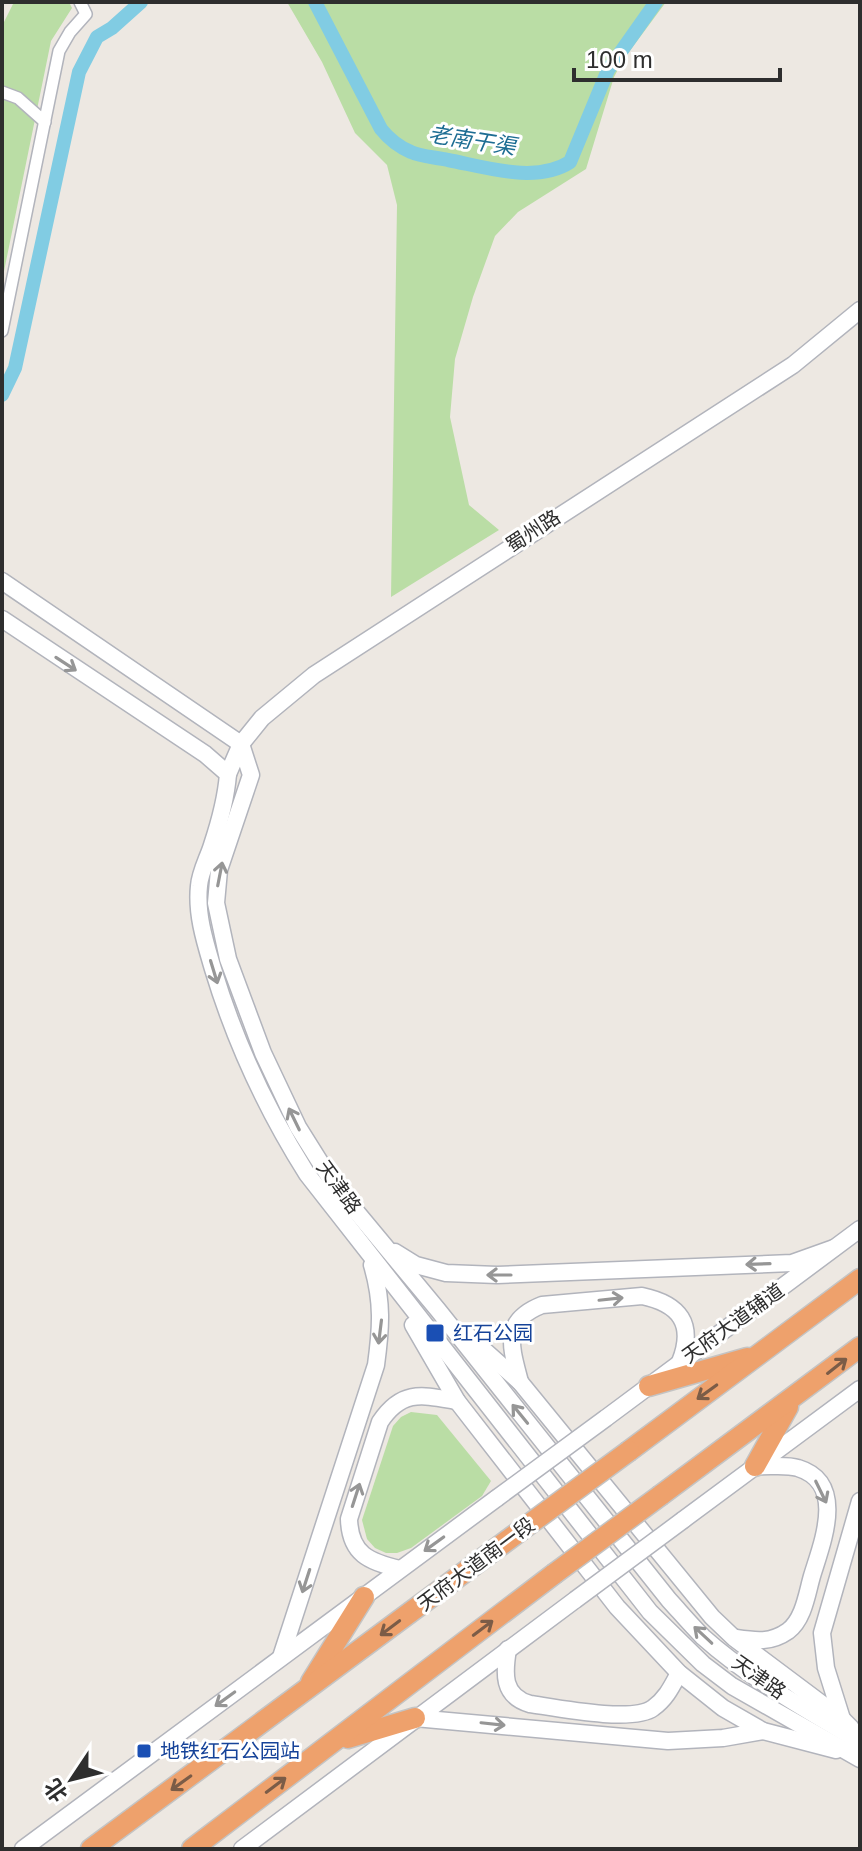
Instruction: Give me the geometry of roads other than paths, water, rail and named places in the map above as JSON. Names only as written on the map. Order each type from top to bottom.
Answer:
[{"type":"highway","name":"天府大道南一段","points":[[78,1849],[96,1845],[860,1279]]},
{"type":"highway","points":[[192,1849],[860,1347]]},
{"type":"highway","points":[[649,1386],[759,1354]]},
{"type":"highway","points":[[755,1466],[792,1400]]},
{"type":"highway","points":[[305,1692],[364,1597]]},
{"type":"highway","points":[[332,1743],[415,1718]]},
{"type":"street","points":[[2,331],[59,51],[86,14],[80,2]]},
{"type":"street","points":[[2,92],[18,98],[45,122]]},
{"type":"street","name":"蜀州路","points":[[228,774],[241,744],[262,718],[314,675],[793,365],[860,310]]},
{"type":"street","points":[[2,581],[24,599],[241,744]]},
{"type":"street","points":[[2,619],[205,754],[228,774]]},
{"type":"street","name":"天津路","points":[[241,744],[251,775],[219,870],[216,903],[228,959],[263,1053],[298,1127],[376,1251],[390,1282],[650,1612],[677,1641],[732,1686],[858,1748]]},
{"type":"street","name":"天津路","points":[[228,774],[224,803],[199,881],[197,904],[211,961],[241,1051],[280,1133],[307,1174],[376,1251],[438,1310],[669,1600],[703,1636],[772,1689],[858,1748]]},
{"type":"street","name":"天府大道辅道","points":[[23,1849],[860,1229]]},
{"type":"street","points":[[280,1658],[376,1365],[382,1319],[376,1251],[446,1273],[497,1275],[792,1263],[834,1248]]},
{"type":"street","points":[[390,1282],[457,1401],[617,1607],[679,1673],[723,1708],[763,1731],[858,1748]]},
{"type":"street","points":[[520,1382],[511,1336],[517,1321],[528,1311],[542,1305],[642,1296],[658,1299],[674,1307],[683,1321],[686,1346],[679,1363]]},
{"type":"street","points":[[438,1310],[520,1382],[688,1590],[734,1638],[842,1719]]},
{"type":"street","points":[[242,1849],[860,1389]]},
{"type":"street","points":[[400,1569],[369,1559],[358,1550],[349,1534],[349,1519],[380,1422],[389,1408],[411,1396],[425,1395],[457,1401]]},
{"type":"street","points":[[734,1638],[770,1641],[792,1629],[802,1613],[829,1518],[826,1495],[814,1478],[798,1468],[755,1466]]},
{"type":"street","points":[[858,1748],[842,1719],[826,1668],[822,1633],[860,1501]]},
{"type":"street","points":[[508,1649],[504,1673],[510,1692],[519,1701],[530,1704],[634,1716],[651,1710],[668,1694],[679,1673]]},
{"type":"street","points":[[415,1718],[668,1741],[723,1738],[763,1731]]},
{"type":"waterway","name":"老南干渠","points":[[2,395],[15,368],[79,72],[97,37],[141,2]]},
{"type":"waterway","name":"老南干渠","points":[[315,2],[381,129],[394,142],[420,155],[526,173],[557,169],[570,162],[608,70],[656,2]]},
{"type":"place","name":"红石公园","points":[[435,1333]]},
{"type":"place","name":"地铁红石公园站","points":[[144,1751]]}]
